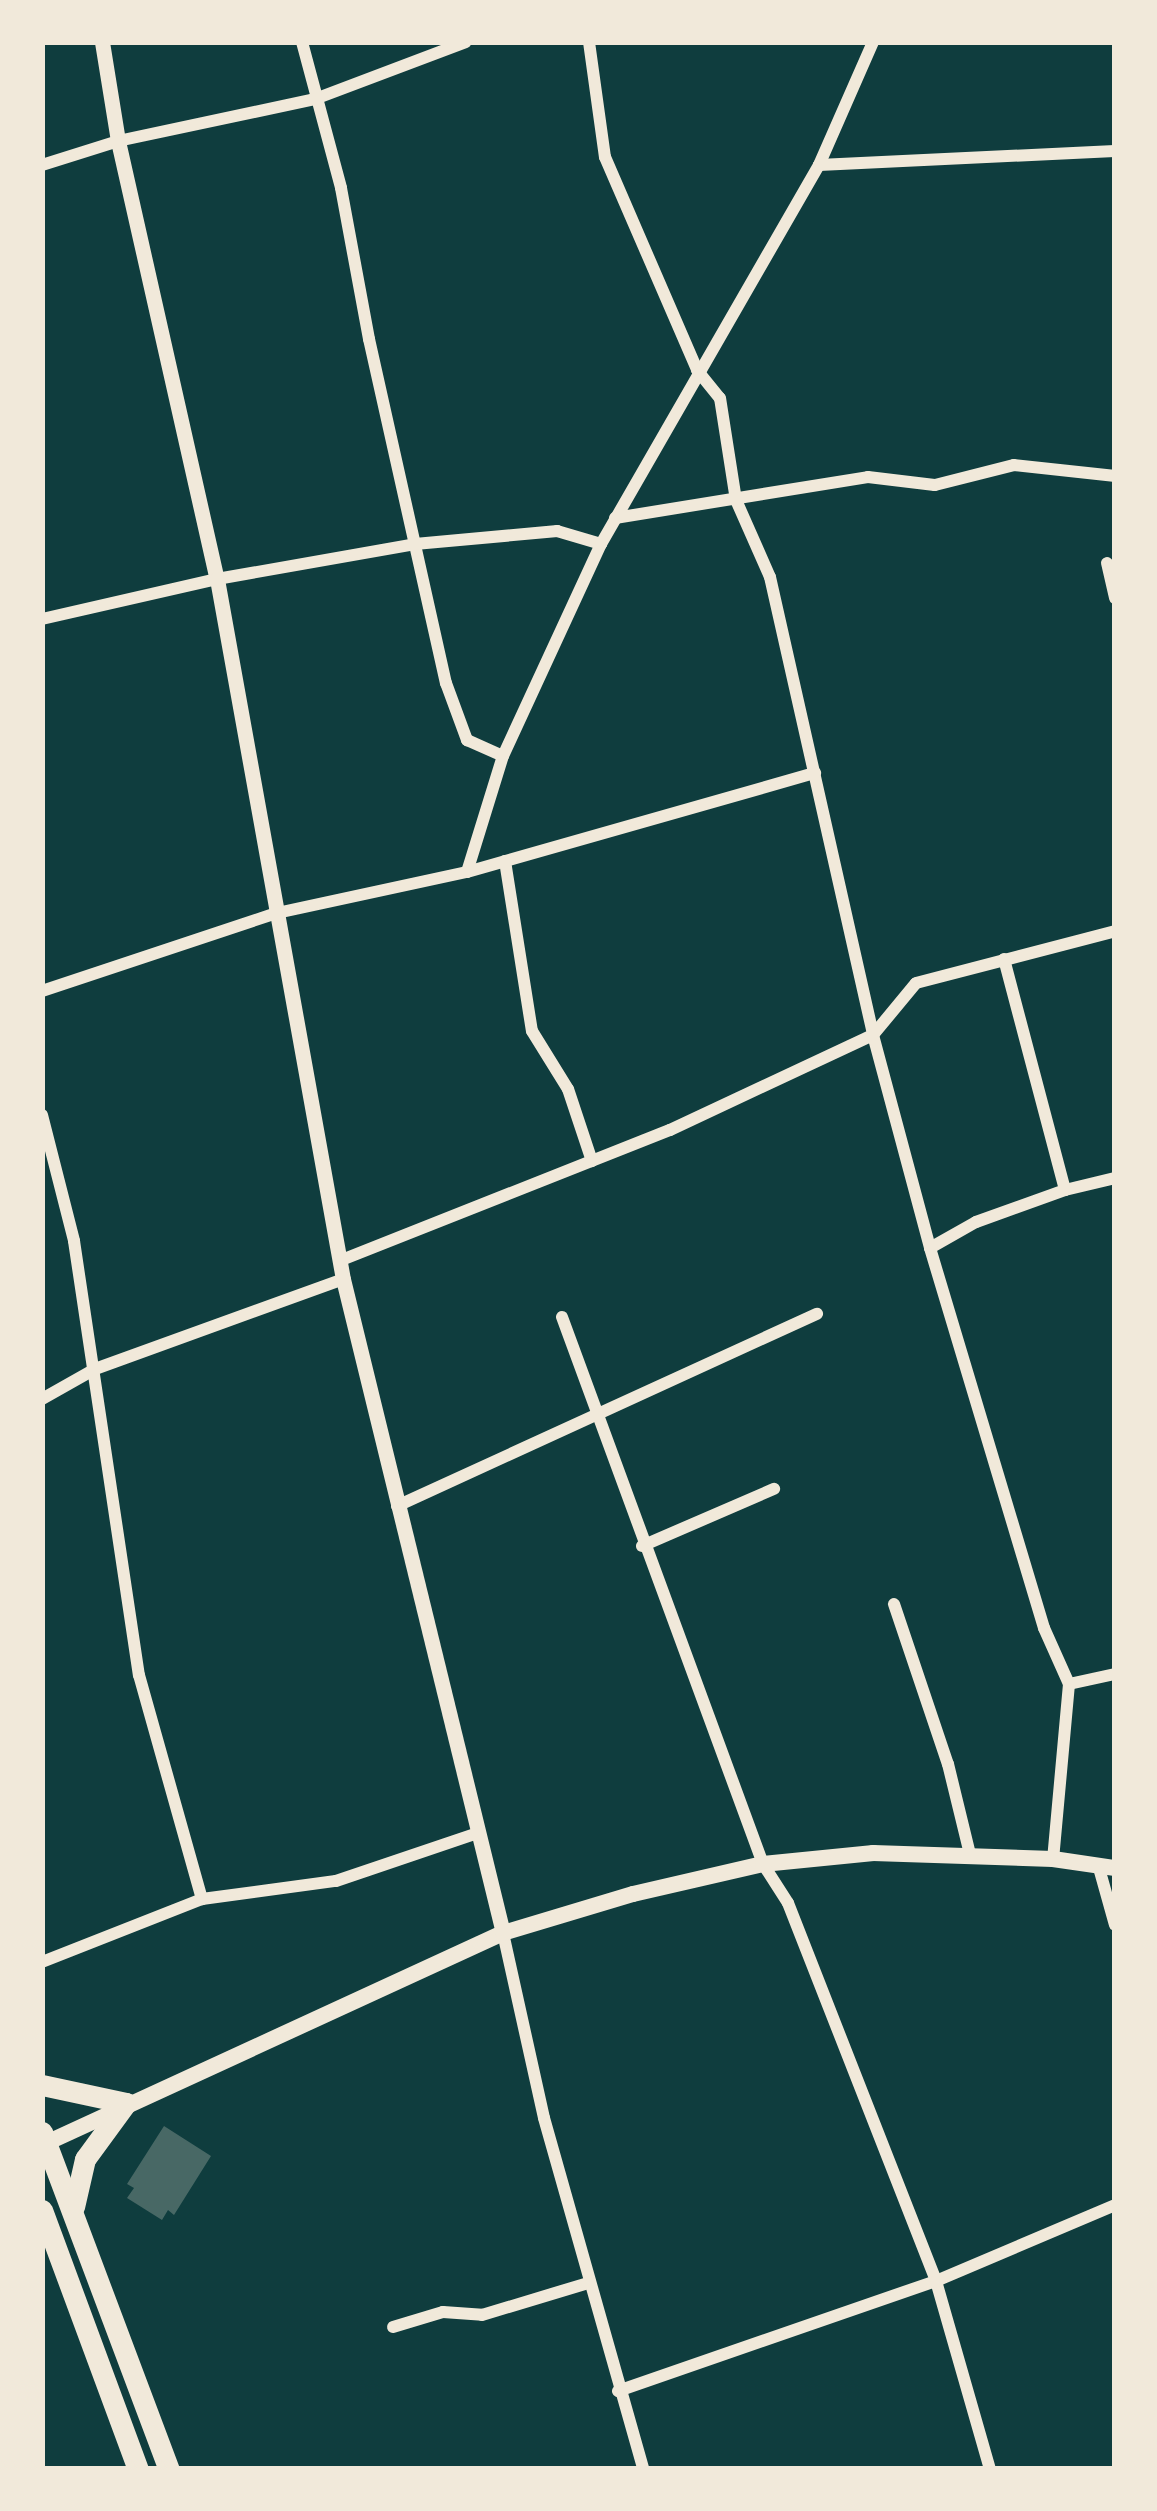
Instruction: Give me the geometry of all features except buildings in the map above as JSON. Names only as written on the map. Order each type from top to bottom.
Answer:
[{"type":"highway","points":[[42,2085],[126,2103],[85,2159],[75,2183],[73,2213]]},
{"type":"highway","points":[[44,2140],[169,2469]]},
{"type":"highway","points":[[42,2210],[139,2469]]},
{"type":"main road","points":[[44,2140],[503,1933],[633,1894],[763,1864],[873,1853],[1053,1859],[1107,1868]]},
{"type":"street","points":[[102,42],[118,141],[218,579],[341,1270],[588,2283],[643,2469]]},
{"type":"street","points":[[302,42],[341,188],[446,683],[466,740],[502,756]]},
{"type":"street","points":[[42,165],[118,141],[315,99],[466,42]]},
{"type":"street","points":[[589,42],[604,157],[697,370],[720,398],[736,500],[770,577],[873,1035],[930,1248],[1044,1628],[1069,1684],[1053,1859]]},
{"type":"street","points":[[467,872],[502,756],[601,544],[819,164],[873,42]]},
{"type":"street","points":[[819,164],[1115,152]]},
{"type":"street","points":[[615,518],[868,477],[935,485],[1014,464],[1115,476]]},
{"type":"street","points":[[42,619],[218,579],[415,544],[557,531],[601,544]]},
{"type":"street","points":[[1106,563],[1115,598]]},
{"type":"street","points":[[42,991],[277,913],[467,872],[815,773]]},
{"type":"street","points":[[506,861],[532,1031],[568,1089],[592,1161]]},
{"type":"street","points":[[42,1399],[95,1369],[341,1270],[873,1035],[916,983],[1115,931]]},
{"type":"street","points":[[1004,959],[1065,1190]]},
{"type":"street","points":[[42,1115],[74,1241],[139,1675],[202,1899]]},
{"type":"street","points":[[930,1248],[976,1222],[1065,1190],[1115,1178]]},
{"type":"street","points":[[397,1506],[601,1417],[817,1314]]},
{"type":"street","points":[[562,1317],[601,1417],[641,1546],[763,1864],[788,1903],[936,2281],[990,2469]]},
{"type":"street","points":[[641,1546],[774,1489]]},
{"type":"street","points":[[893,1604],[948,1764],[970,1854]]},
{"type":"street","points":[[1069,1684],[1115,1674]]},
{"type":"street","points":[[42,1962],[202,1899],[336,1881],[478,1833]]},
{"type":"street","points":[[1107,1868],[1115,1925]]},
{"type":"street","points":[[618,2391],[936,2281],[1115,2205]]},
{"type":"street","points":[[394,2327],[443,2312],[482,2315],[588,2283]]}]
